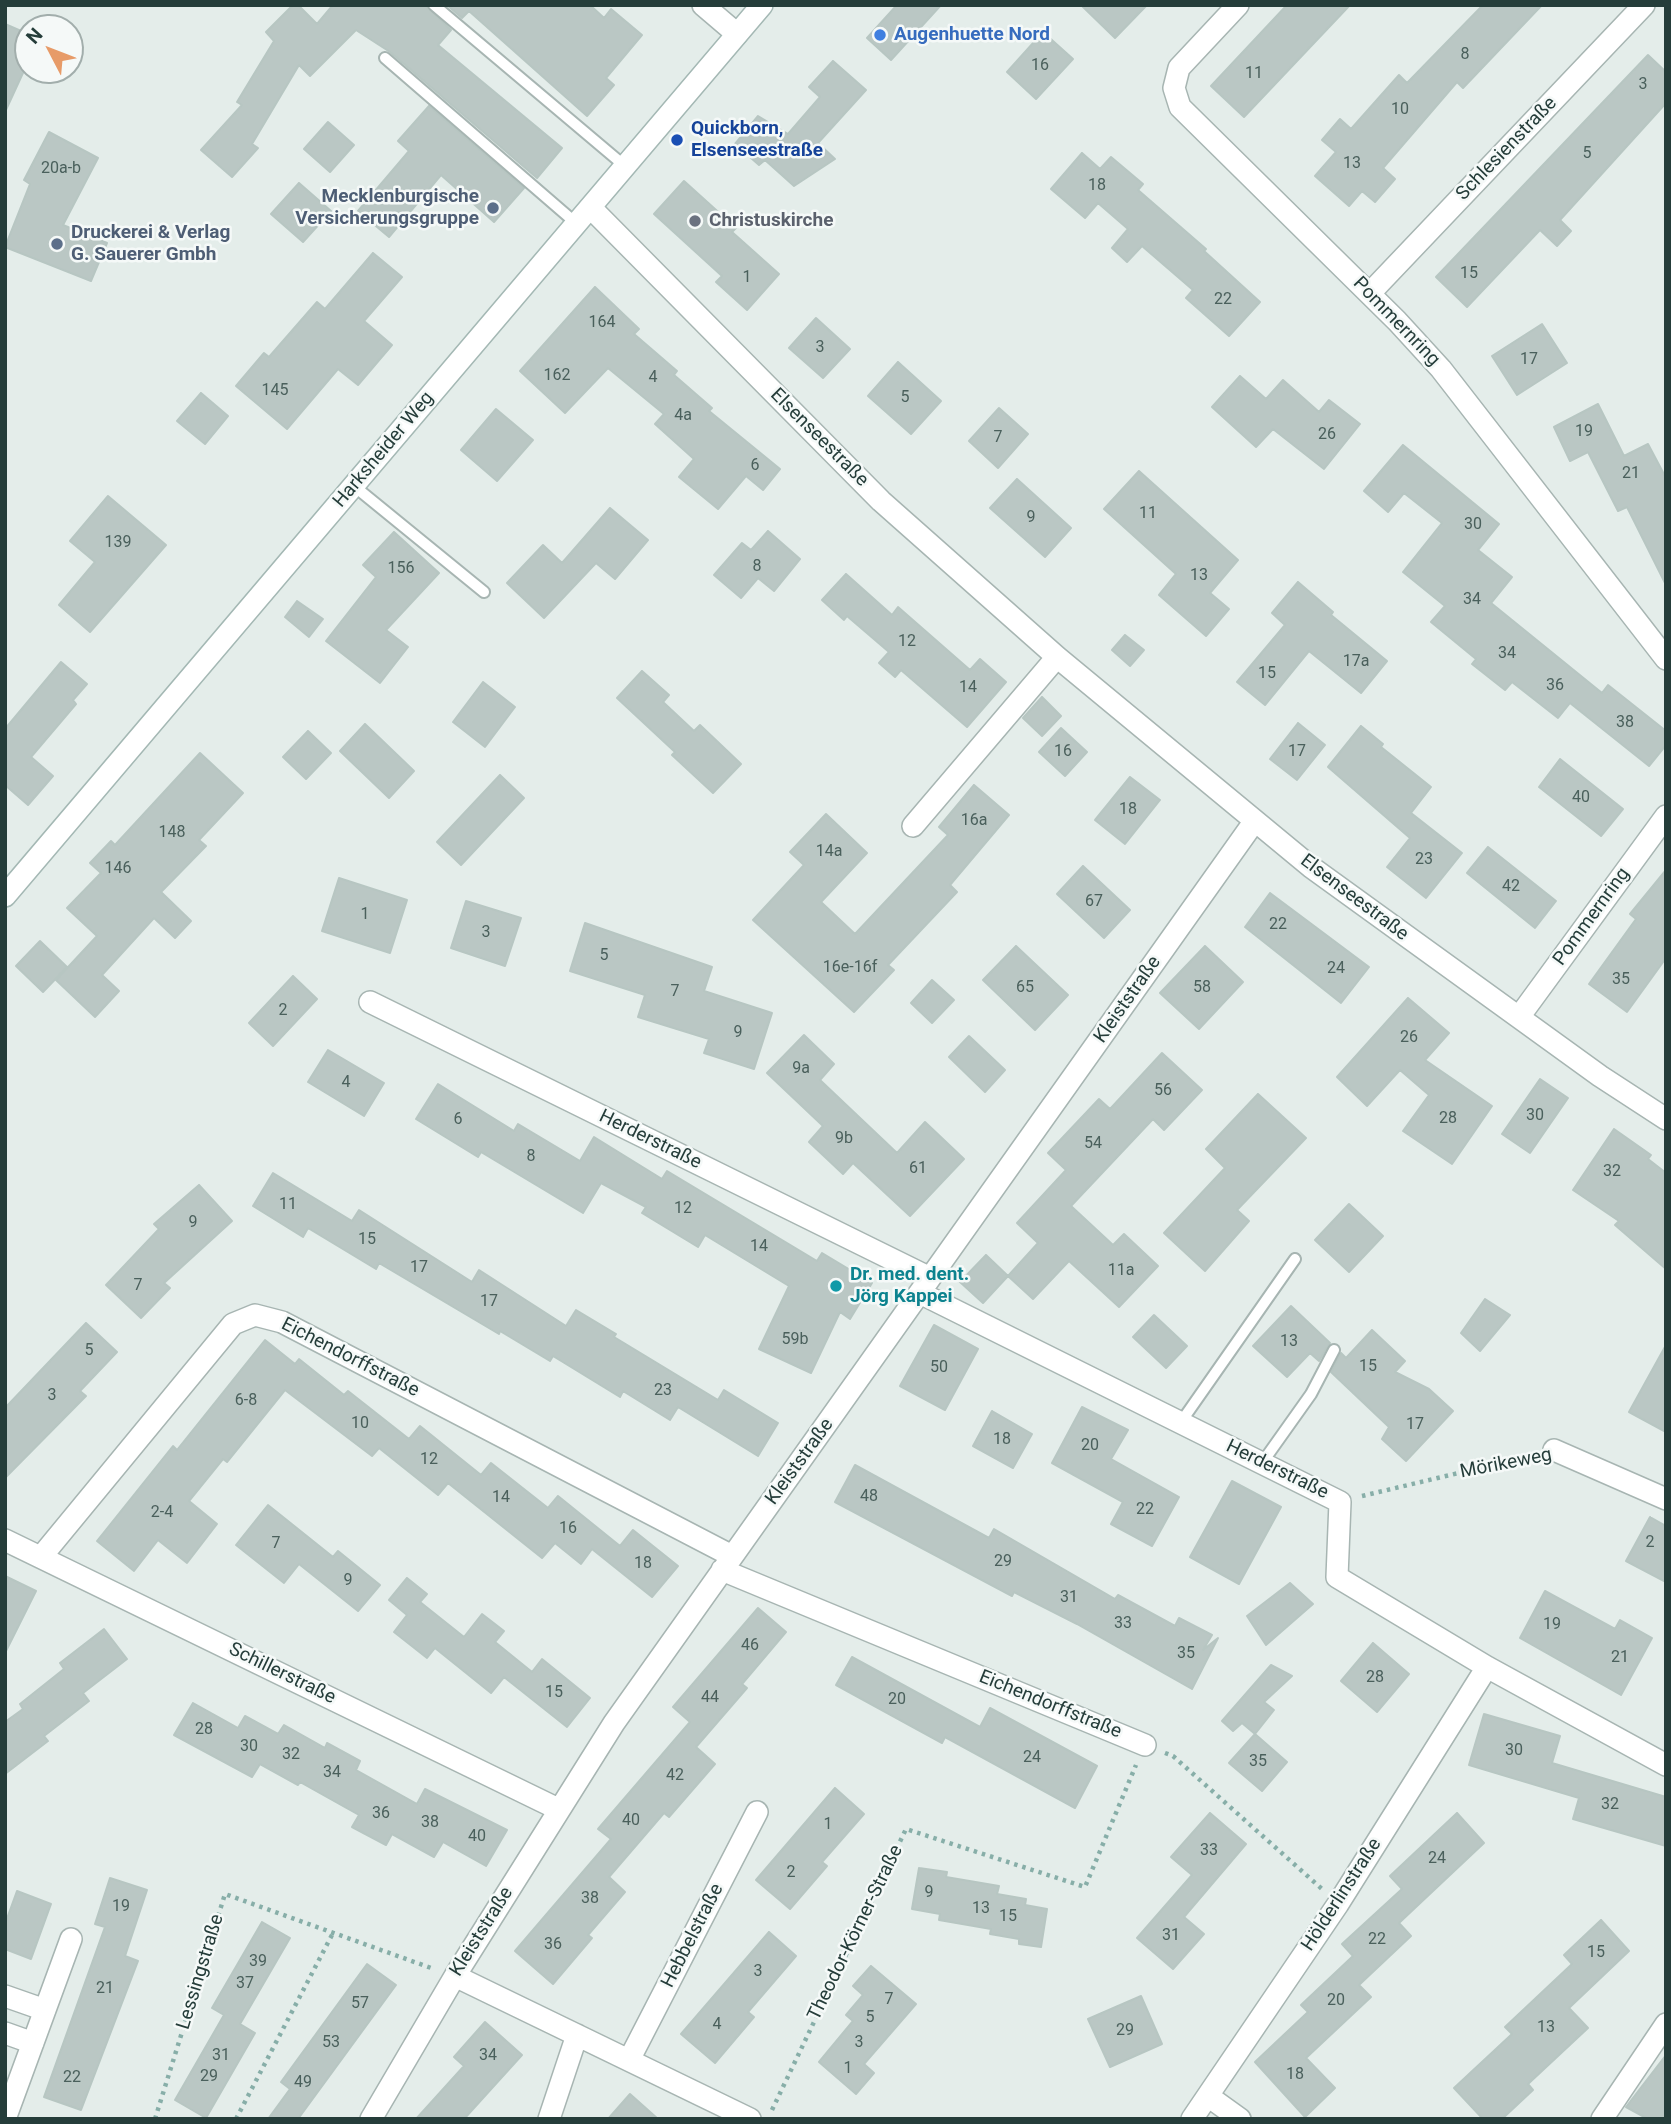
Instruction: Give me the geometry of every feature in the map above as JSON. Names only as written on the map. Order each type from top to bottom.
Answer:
[{"type":"street","points":[[703,5],[737,34]]},
{"type":"street","name":"Harksheider Weg","points":[[5,896],[762,5]]},
{"type":"street","name":"Pommernring","points":[[1237,5],[1179,68],[1174,88],[1180,107],[1370,293],[1441,369],[1666,659]]},
{"type":"street","name":"Schlesienstraße","points":[[1370,293],[1644,5]]},
{"type":"street","name":"Elsenseestraße","points":[[591,208],[881,501],[1057,657],[1254,822],[1371,913],[1666,1119]]},
{"type":"street","points":[[913,826],[1057,657]]},
{"type":"street","name":"Pommernring","points":[[1519,1017],[1666,816]]},
{"type":"street","name":"Kleiststraße","points":[[371,2119],[455,1976],[614,1723],[1254,822]]},
{"type":"street","name":"Herderstraße","points":[[370,1002],[925,1285],[1181,1422],[1340,1502],[1337,1577],[1487,1668],[1666,1765]]},
{"type":"street","name":"Eichendorffstraße","points":[[41,1557],[233,1324],[255,1315],[282,1322],[727,1563],[1145,1745]]},
{"type":"street","name":"Mörikeweg","points":[[1554,1450],[1666,1499]]},
{"type":"street","name":"Schillerstraße","points":[[5,1540],[558,1809]]},
{"type":"street","name":"Hölderlinstraße","points":[[1192,2119],[1338,1904],[1487,1668]]},
{"type":"street","name":"Hebbelstraße","points":[[629,2060],[757,1812]]},
{"type":"street","points":[[5,2119],[71,1939]]},
{"type":"street","points":[[455,1976],[750,2119]]},
{"type":"street","points":[[5,1996],[45,2010]]},
{"type":"street","points":[[1602,2119],[1666,2024]]},
{"type":"street","points":[[5,2033],[33,2043]]},
{"type":"street","points":[[549,2119],[577,2035]]},
{"type":"street","points":[[1208,2096],[1240,2119]]},
{"type":"lane","points":[[434,5],[626,167]]},
{"type":"lane","points":[[385,58],[577,224]]},
{"type":"lane","points":[[354,486],[484,592]]},
{"type":"lane","points":[[1181,1422],[1295,1259]]},
{"type":"lane","points":[[1262,1463],[1311,1394],[1334,1350]]},
{"type":"path","name":"Mörikeweg","points":[[1340,1502],[1554,1450]]},
{"type":"path","name":"Eichendorffstraße","points":[[1145,1745],[1173,1756],[1338,1904]]},
{"type":"path","name":"Theodor-Körner-Straße","points":[[768,2119],[906,1829],[1085,1887],[1145,1745]]},
{"type":"path","name":"Lessingstraße","points":[[155,2119],[225,1894],[455,1976]]},
{"type":"path","points":[[236,2119],[333,1933]]},
{"type":"building","points":[[293,5],[298,5],[317,24],[333,5],[426,5],[451,30],[438,45],[562,148],[537,178],[390,52],[356,30],[310,76],[299,65],[252,144],[258,148],[232,177],[201,150],[242,105],[237,102],[274,41],[266,32]]},
{"type":"building","points":[[447,5],[590,5],[604,18],[611,9],[642,35],[606,78],[614,85],[587,116],[469,11],[462,18]]},
{"type":"building","points":[[897,5],[941,5],[891,60],[867,38]]},
{"type":"building","points":[[1081,5],[1147,5],[1115,38]]},
{"type":"building","points":[[1287,5],[1350,5],[1244,117],[1211,86]]},
{"type":"building","points":[[1483,5],[1542,5],[1463,88],[1457,82],[1383,168],[1395,179],[1375,202],[1362,191],[1349,206],[1315,176],[1336,152],[1322,140],[1340,119],[1351,129],[1399,75],[1407,83]]},
{"type":"building","points":[[5,24],[14,28],[14,84],[18,84],[5,112]]},
{"type":"building","points":[[1043,32],[1073,59],[1036,99],[1007,72]]},
{"type":"building","points":[[1648,55],[1666,72],[1666,103],[1560,220],[1571,231],[1557,246],[1540,230],[1467,307],[1436,277]]},
{"type":"building","points":[[833,61],[866,90],[818,143],[835,159],[794,186],[765,160],[759,165],[735,144],[758,116],[788,134],[820,97],[809,87]]},
{"type":"building","points":[[429,106],[524,188],[494,222],[441,175],[389,237],[358,211],[409,151],[398,141]]},
{"type":"building","points":[[328,122],[354,145],[330,172],[304,149]]},
{"type":"building","points":[[49,132],[98,158],[63,225],[107,243],[91,281],[5,247],[30,184],[24,180]]},
{"type":"building","points":[[1082,153],[1100,169],[1111,157],[1143,184],[1138,190],[1206,249],[1204,251],[1260,302],[1229,336],[1186,298],[1193,290],[1142,246],[1127,262],[1112,248],[1128,229],[1098,203],[1085,218],[1051,189]]},
{"type":"building","points":[[684,181],[736,228],[732,232],[779,274],[747,310],[716,282],[722,276],[654,214]]},
{"type":"building","points":[[299,183],[331,211],[303,242],[271,214]]},
{"type":"building","points":[[373,253],[402,277],[364,321],[392,345],[358,385],[338,369],[287,429],[236,386],[264,353],[269,357],[317,302],[325,309]]},
{"type":"building","points":[[595,287],[639,329],[634,334],[677,371],[674,375],[712,408],[709,411],[780,469],[763,490],[746,476],[718,509],[679,477],[694,459],[655,424],[664,414],[608,368],[565,413],[520,371]]},
{"type":"building","points":[[816,318],[850,349],[823,378],[789,348]]},
{"type":"building","points":[[1542,324],[1567,363],[1517,395],[1492,356]]},
{"type":"building","points":[[898,362],[941,401],[911,434],[868,396]]},
{"type":"building","points":[[1240,376],[1266,399],[1283,380],[1319,412],[1329,400],[1360,424],[1324,469],[1273,429],[1256,447],[1212,407]]},
{"type":"building","points":[[201,393],[228,416],[205,444],[177,421]]},
{"type":"building","points":[[1598,404],[1624,456],[1648,444],[1666,478],[1666,585],[1627,507],[1618,511],[1588,452],[1570,461],[1554,427]]},
{"type":"building","points":[[999,408],[1028,434],[998,468],[969,441]]},
{"type":"building","points":[[496,409],[533,440],[497,481],[461,450]]},
{"type":"building","points":[[1403,445],[1499,524],[1478,550],[1512,577],[1491,603],[1602,693],[1608,685],[1666,731],[1666,745],[1649,766],[1570,703],[1558,718],[1512,682],[1505,690],[1472,664],[1476,659],[1431,622],[1445,606],[1403,572],[1442,523],[1404,493],[1388,512],[1364,491]]},
{"type":"building","points":[[1139,471],[1238,560],[1210,593],[1229,609],[1206,636],[1159,595],[1176,574],[1104,509]]},
{"type":"building","points":[[1017,479],[1071,528],[1045,557],[990,508]]},
{"type":"building","points":[[108,496],[166,545],[90,632],[59,605],[95,562],[70,541]]},
{"type":"building","points":[[610,508],[648,540],[615,579],[596,563],[544,618],[507,583],[543,545],[562,563]]},
{"type":"building","points":[[768,531],[800,559],[774,591],[758,578],[741,598],[714,575],[742,543],[751,550]]},
{"type":"building","points":[[394,532],[439,573],[386,630],[408,647],[380,683],[326,641],[376,577],[363,565]]},
{"type":"building","points":[[846,574],[892,615],[898,607],[970,670],[980,659],[1006,682],[967,727],[901,670],[895,677],[879,663],[889,652],[847,616],[844,620],[822,600]]},
{"type":"building","points":[[1298,582],[1333,612],[1331,615],[1387,661],[1361,693],[1309,651],[1265,705],[1237,682],[1285,625],[1272,613]]},
{"type":"building","points":[[297,601],[323,619],[309,637],[285,617]]},
{"type":"building","points":[[1125,635],[1144,650],[1130,666],[1112,650]]},
{"type":"building","points":[[61,662],[87,684],[73,700],[76,704],[31,757],[53,776],[28,805],[5,785],[5,729]]},
{"type":"building","points":[[642,671],[669,695],[663,702],[694,731],[700,725],[741,764],[713,793],[672,755],[675,752],[617,698]]},
{"type":"building","points":[[483,682],[515,707],[485,747],[453,722]]},
{"type":"building","points":[[1042,697],[1061,716],[1042,736],[1023,718]]},
{"type":"building","points":[[1298,723],[1325,745],[1297,780],[1270,759]]},
{"type":"building","points":[[365,724],[414,771],[389,798],[340,751]]},
{"type":"building","points":[[1361,726],[1383,744],[1381,747],[1431,787],[1411,813],[1462,853],[1426,898],[1387,867],[1410,838],[1328,767]]},
{"type":"building","points":[[1061,728],[1087,752],[1065,776],[1039,752]]},
{"type":"building","points":[[308,731],[331,753],[306,779],[283,757]]},
{"type":"building","points":[[200,753],[243,793],[199,840],[206,846],[161,892],[191,921],[175,938],[154,918],[102,975],[119,991],[95,1017],[56,980],[97,936],[67,908],[101,873],[90,863],[111,841],[115,845]]},
{"type":"building","points":[[1560,759],[1623,809],[1601,836],[1539,787]]},
{"type":"building","points":[[500,775],[524,798],[461,865],[437,842]]},
{"type":"building","points":[[1130,777],[1160,800],[1125,844],[1095,820]]},
{"type":"building","points":[[974,785],[1009,815],[950,885],[957,892],[888,965],[894,970],[854,1012],[753,920],[804,865],[790,852],[826,814],[867,853],[821,902],[855,934],[948,835],[939,827]]},
{"type":"building","points":[[1488,847],[1556,901],[1535,928],[1467,873]]},
{"type":"building","points":[[1083,866],[1130,910],[1104,938],[1057,894]]},
{"type":"building","points":[[1666,870],[1666,958],[1627,1012],[1589,984],[1636,919],[1630,914]]},
{"type":"building","points":[[339,878],[407,900],[390,953],[322,931]]},
{"type":"building","points":[[1270,893],[1369,967],[1341,1003],[1245,927]]},
{"type":"building","points":[[466,901],[521,918],[505,966],[451,948]]},
{"type":"building","points":[[585,923],[712,967],[704,991],[772,1013],[754,1069],[704,1053],[709,1039],[638,1017],[645,995],[570,971]]},
{"type":"building","points":[[40,941],[67,967],[43,992],[16,966]]},
{"type":"building","points":[[1016,946],[1068,995],[1035,1030],[983,980]]},
{"type":"building","points":[[1205,946],[1243,982],[1199,1029],[1160,993]]},
{"type":"building","points":[[293,976],[317,999],[273,1046],[249,1023]]},
{"type":"building","points":[[932,980],[954,1000],[932,1023],[911,1003]]},
{"type":"building","points":[[1408,998],[1449,1033],[1425,1060],[1492,1106],[1452,1164],[1403,1131],[1429,1095],[1400,1070],[1367,1106],[1337,1077]]},
{"type":"building","points":[[804,1035],[834,1064],[820,1080],[897,1153],[925,1122],[964,1159],[910,1216],[853,1163],[843,1174],[809,1142],[823,1126],[767,1073]]},
{"type":"building","points":[[969,1036],[1005,1070],[985,1092],[949,1057]]},
{"type":"building","points":[[328,1050],[384,1083],[364,1116],[308,1082]]},
{"type":"building","points":[[1162,1053],[1202,1090],[1164,1130],[1153,1119],[1071,1206],[1113,1245],[1124,1234],[1158,1266],[1119,1307],[1069,1261],[1033,1299],[1008,1276],[1038,1243],[1017,1223],[1066,1170],[1048,1153],[1099,1099],[1110,1109]]},
{"type":"building","points":[[1540,1079],[1568,1098],[1530,1153],[1502,1134]]},
{"type":"building","points":[[438,1084],[514,1131],[518,1124],[580,1161],[594,1137],[662,1179],[667,1171],[817,1261],[822,1253],[872,1283],[850,1319],[840,1312],[811,1373],[759,1349],[789,1286],[705,1235],[698,1247],[642,1213],[646,1207],[601,1183],[583,1213],[481,1152],[478,1157],[416,1119]]},
{"type":"building","points":[[1258,1094],[1306,1138],[1237,1210],[1249,1221],[1205,1271],[1164,1233],[1225,1168],[1206,1149]]},
{"type":"building","points":[[1614,1129],[1651,1155],[1648,1159],[1666,1173],[1666,1269],[1615,1225],[1619,1221],[1573,1190]]},
{"type":"building","points":[[273,1173],[352,1221],[359,1210],[472,1282],[479,1270],[566,1326],[576,1310],[616,1334],[614,1337],[718,1400],[724,1390],[778,1423],[758,1456],[678,1407],[670,1420],[623,1391],[620,1397],[553,1356],[550,1361],[500,1331],[499,1334],[379,1263],[376,1269],[308,1228],[303,1237],[253,1206]]},
{"type":"building","points":[[199,1185],[232,1221],[164,1283],[170,1288],[141,1318],[106,1285],[159,1229],[154,1224]]},
{"type":"building","points":[[1349,1204],[1383,1236],[1349,1272],[1315,1240]]},
{"type":"building","points":[[986,1255],[1008,1276],[983,1303],[960,1282]]},
{"type":"building","points":[[1485,1299],[1510,1315],[1480,1351],[1461,1333]]},
{"type":"building","points":[[1291,1306],[1330,1343],[1319,1361],[1310,1353],[1287,1377],[1253,1346]]},
{"type":"building","points":[[1154,1315],[1187,1346],[1166,1368],[1133,1337]]},
{"type":"building","points":[[86,1323],[117,1352],[80,1391],[86,1396],[5,1478],[5,1408]]},
{"type":"building","points":[[934,1325],[978,1349],[945,1410],[900,1386]]},
{"type":"building","points":[[1372,1330],[1405,1361],[1395,1372],[1429,1389],[1453,1411],[1406,1461],[1382,1439],[1389,1427],[1331,1372],[1341,1353],[1346,1358]]},
{"type":"building","points":[[265,1340],[295,1364],[299,1359],[344,1395],[348,1391],[409,1439],[420,1426],[481,1475],[491,1463],[548,1508],[558,1496],[620,1546],[633,1530],[678,1566],[652,1597],[592,1549],[581,1564],[555,1543],[542,1558],[448,1483],[438,1495],[379,1448],[372,1456],[285,1390],[227,1462],[223,1459],[189,1501],[217,1524],[187,1563],[158,1540],[134,1571],[97,1541],[173,1446],[177,1450]]},
{"type":"building","points":[[1666,1345],[1666,1432],[1629,1412]]},
{"type":"building","points":[[1082,1407],[1128,1430],[1111,1459],[1179,1497],[1152,1546],[1111,1524],[1123,1502],[1052,1463]]},
{"type":"building","points":[[992,1411],[1032,1434],[1013,1468],[973,1446]]},
{"type":"building","points":[[855,1465],[989,1538],[994,1529],[1115,1599],[1118,1595],[1175,1626],[1179,1618],[1212,1635],[1203,1650],[1218,1638],[1192,1689],[1077,1624],[1014,1592],[1012,1596],[835,1502]]},
{"type":"building","points":[[1232,1481],[1281,1507],[1239,1584],[1190,1557]]},
{"type":"building","points":[[268,1505],[333,1557],[338,1551],[380,1585],[358,1611],[299,1564],[284,1583],[236,1545]]},
{"type":"building","points":[[1650,1517],[1666,1526],[1666,1582],[1626,1561]]},
{"type":"building","points":[[5,1576],[36,1591],[5,1653]]},
{"type":"building","points":[[407,1578],[427,1594],[420,1602],[464,1637],[482,1614],[504,1631],[495,1642],[532,1672],[542,1659],[590,1698],[567,1727],[504,1677],[491,1693],[435,1648],[427,1658],[394,1632],[407,1615],[389,1600]]},
{"type":"building","points":[[1290,1583],[1313,1604],[1266,1645],[1247,1616]]},
{"type":"building","points":[[1545,1591],[1615,1629],[1620,1620],[1652,1638],[1621,1695],[1520,1638]]},
{"type":"building","points":[[758,1608],[786,1632],[742,1684],[747,1688],[696,1747],[715,1764],[669,1817],[664,1813],[609,1877],[625,1892],[588,1935],[592,1938],[553,1984],[515,1951],[611,1839],[598,1829],[690,1722],[673,1707]]},
{"type":"building","points":[[104,1629],[127,1659],[83,1693],[89,1701],[44,1736],[48,1741],[5,1774],[5,1722],[23,1709],[20,1704],[64,1669],[60,1663]]},
{"type":"building","points":[[1373,1643],[1409,1674],[1377,1712],[1341,1681]]},
{"type":"building","points":[[852,1657],[980,1727],[990,1708],[1097,1766],[1075,1808],[945,1737],[942,1743],[836,1685]]},
{"type":"building","points":[[1271,1665],[1292,1676],[1264,1702],[1274,1710],[1255,1734],[1242,1723],[1233,1731],[1222,1721]]},
{"type":"building","points":[[193,1703],[238,1728],[245,1716],[278,1734],[284,1725],[325,1748],[327,1743],[360,1761],[356,1770],[417,1804],[425,1789],[507,1830],[486,1866],[443,1842],[434,1857],[392,1834],[386,1845],[352,1827],[359,1815],[300,1782],[298,1785],[260,1764],[252,1777],[174,1735]]},
{"type":"building","points":[[1484,1714],[1560,1736],[1552,1763],[1666,1797],[1666,1846],[1573,1819],[1579,1798],[1469,1765]]},
{"type":"building","points":[[1255,1734],[1287,1762],[1262,1791],[1229,1763]]},
{"type":"building","points":[[835,1788],[864,1814],[822,1862],[827,1866],[790,1909],[756,1880]]},
{"type":"building","points":[[1210,1813],[1246,1844],[1184,1917],[1204,1934],[1173,1969],[1137,1938],[1192,1875],[1171,1857]]},
{"type":"building","points":[[1457,1813],[1484,1843],[1399,1923],[1411,1936],[1359,1985],[1371,1997],[1306,2058],[1335,2088],[1305,2117],[1255,2062],[1308,2012],[1301,2005],[1353,1956],[1342,1944],[1402,1889],[1390,1876]]},
{"type":"building","points":[[919,1868],[947,1872],[946,1877],[999,1886],[997,1894],[1026,1899],[1025,1905],[1047,1909],[1041,1947],[1019,1944],[1019,1939],[990,1934],[991,1929],[939,1920],[940,1914],[912,1909]]},
{"type":"building","points":[[110,1878],[147,1890],[125,1956],[138,1961],[81,2110],[44,2097],[105,1927],[95,1924]]},
{"type":"building","points":[[17,1891],[51,1904],[31,1959],[5,1949],[5,1924]]},
{"type":"building","points":[[1601,1920],[1629,1951],[1569,2008],[1588,2028],[1528,2084],[1533,2090],[1502,2119],[1483,2119],[1454,2088],[1512,2034],[1505,2027],[1572,1964],[1564,1955]]},
{"type":"building","points":[[262,1922],[290,1938],[240,2024],[255,2033],[206,2118],[175,2100],[224,2015],[212,2008]]},
{"type":"building","points":[[769,1932],[796,1956],[748,2012],[754,2017],[715,2063],[681,2034]]},
{"type":"building","points":[[367,1964],[396,1985],[298,2119],[268,2119],[290,2089],[281,2082]]},
{"type":"building","points":[[871,1966],[916,2004],[864,2064],[874,2073],[856,2094],[819,2062],[853,2021],[846,2015],[863,1995],[853,1986]]},
{"type":"building","points":[[1141,1996],[1162,2044],[1110,2067],[1088,2019]]},
{"type":"building","points":[[485,2022],[522,2055],[464,2119],[416,2119],[464,2066],[454,2057]]},
{"type":"building","points":[[1666,2055],[1666,2119],[1648,2119],[1626,2107]]},
{"type":"building","points":[[630,2094],[658,2119],[608,2119]]},
{"type":"place","name":"Augenhuette Nord","points":[[880,35]]},
{"type":"place","name":"Quickborn, Elsenseestraße","points":[[677,140]]},
{"type":"place","name":"Mecklenburgische Versicherungsgruppe","points":[[493,208]]},
{"type":"place","name":"Christuskirche","points":[[695,221]]},
{"type":"place","name":"Druckerei & Verlag G. Sauerer Gmbh","points":[[57,244]]},
{"type":"place","name":"Dr. med. dent. Jörg Kappei","points":[[836,1286]]}]
